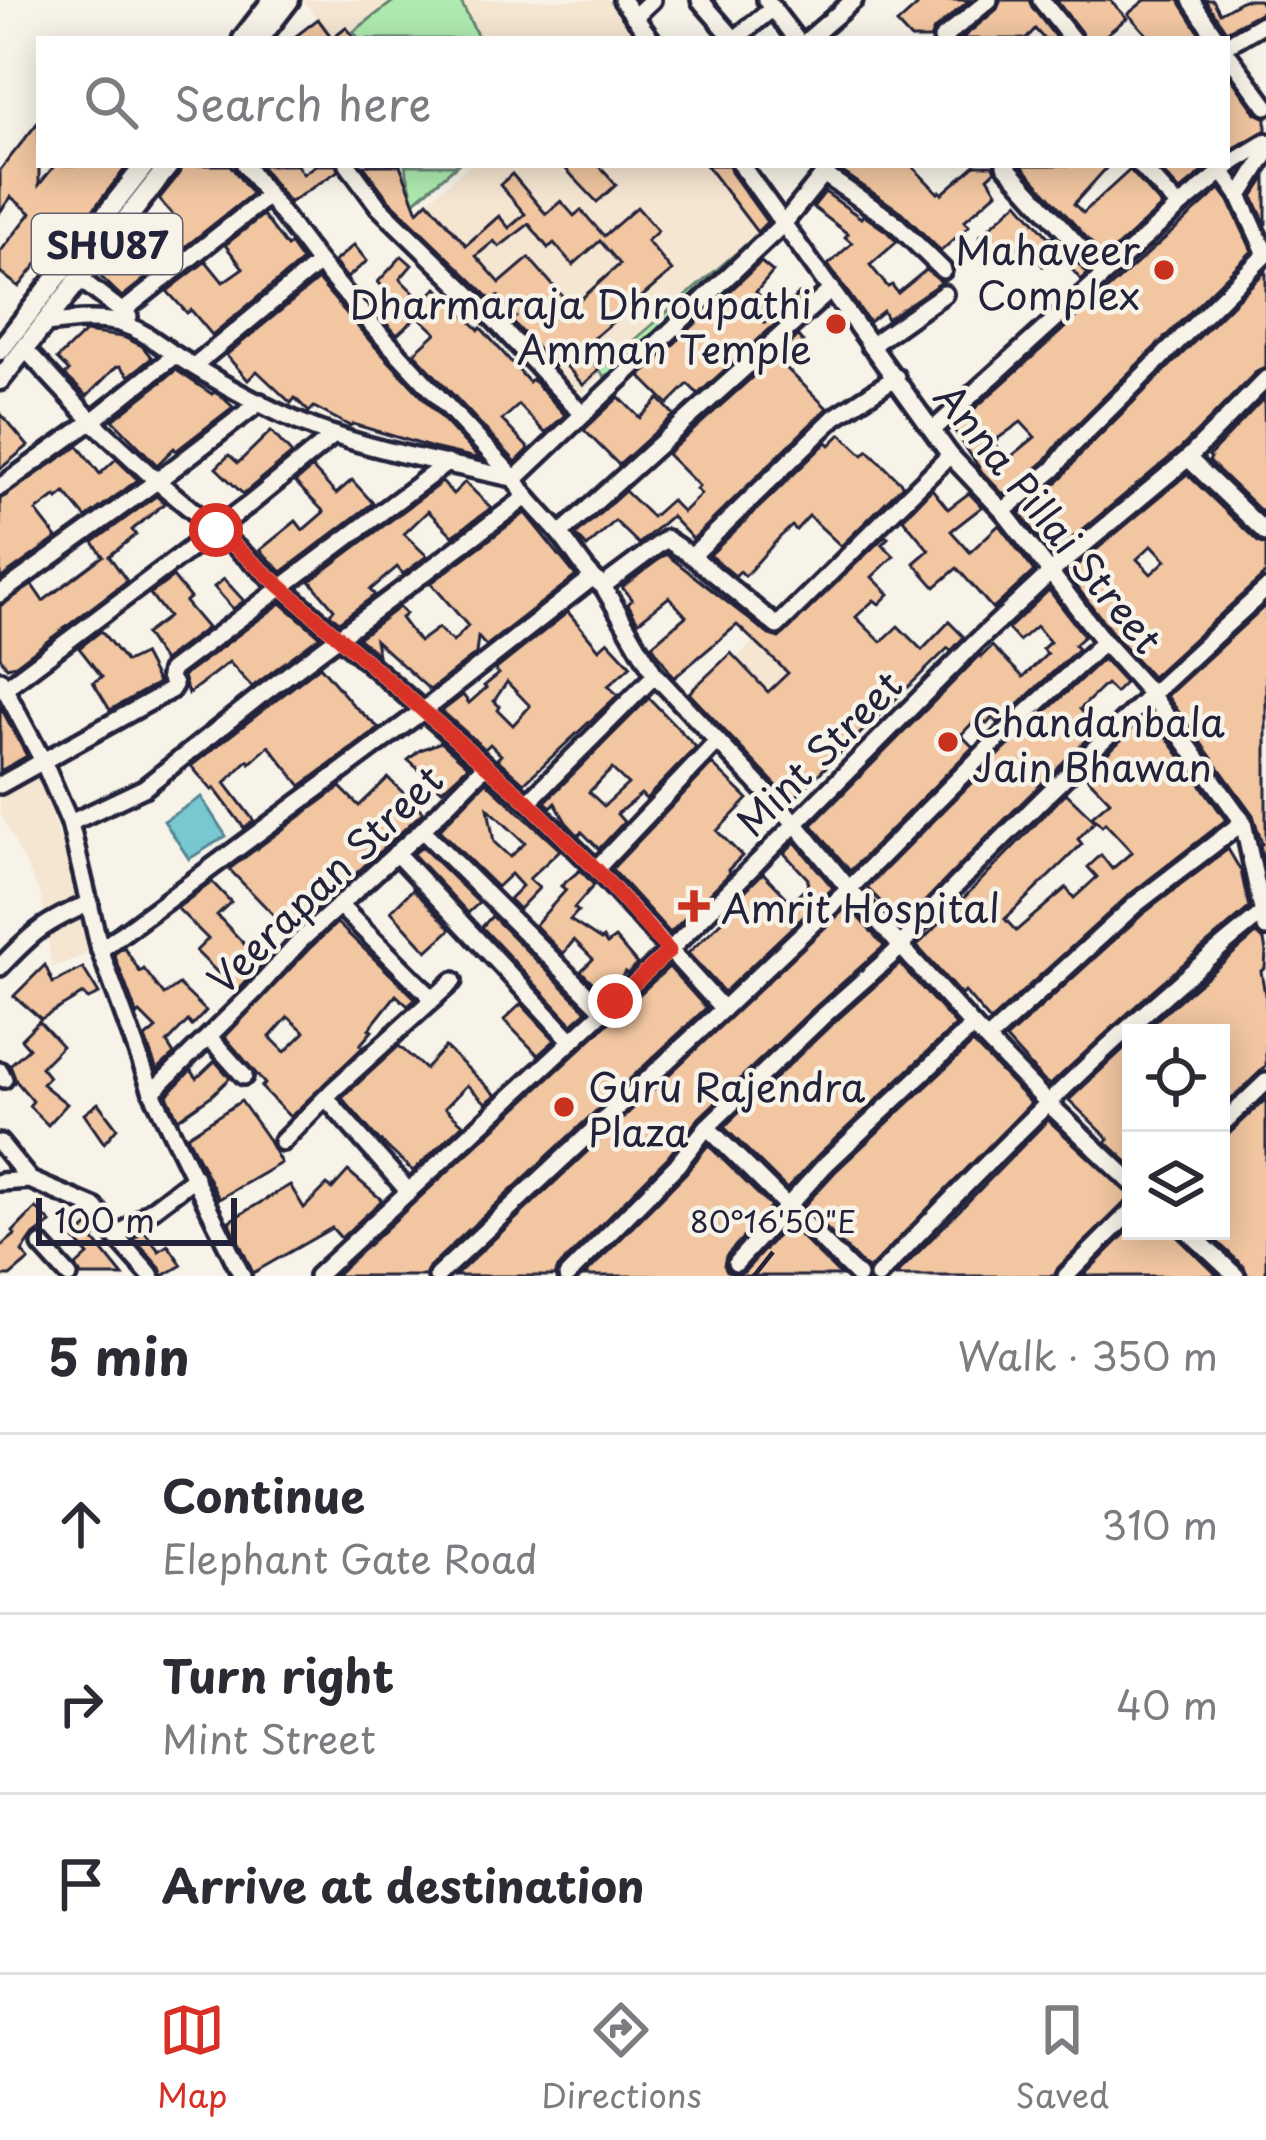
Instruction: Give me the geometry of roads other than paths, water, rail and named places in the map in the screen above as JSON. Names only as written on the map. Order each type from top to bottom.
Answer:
[{"type":"main road","points":[[254,36],[273,0]]},
{"type":"main road","points":[[254,36],[289,0]]},
{"type":"main road","name":"SHU87","points":[[0,380],[9,341],[143,168]]},
{"type":"main road","name":"SHU87","points":[[9,341],[46,324],[167,168]]},
{"type":"street","points":[[622,0],[649,36]]},
{"type":"street","points":[[634,17],[652,0]]},
{"type":"street","points":[[700,0],[732,36]]},
{"type":"street","points":[[946,36],[988,0]]},
{"type":"street","points":[[1041,0],[1070,36]]},
{"type":"street","points":[[1190,0],[1215,36]]},
{"type":"street","points":[[812,36],[852,1]]},
{"type":"street","points":[[738,36],[769,4],[794,36]]},
{"type":"street","points":[[1230,47],[1266,22]]},
{"type":"street","points":[[1230,53],[1266,106]]},
{"type":"street","points":[[1230,166],[1266,142]]},
{"type":"street","points":[[1240,196],[1266,154]]},
{"type":"street","points":[[247,168],[397,355],[560,534],[598,582],[655,676],[795,823],[973,1026],[1122,1173]]},
{"type":"street","points":[[351,168],[380,207],[581,413]]},
{"type":"street","name":"Anna Pillai Street","points":[[743,168],[950,454],[1150,693],[1243,822],[1265,921]]},
{"type":"street","points":[[1008,168],[1105,274]]},
{"type":"street","points":[[1143,168],[1179,207]]},
{"type":"street","points":[[934,429],[1227,168]]},
{"type":"street","points":[[514,479],[784,223],[828,170],[894,222],[943,270]]},
{"type":"street","points":[[1003,512],[1054,469],[1266,254],[1240,196],[1222,171]]},
{"type":"street","points":[[122,312],[268,196]]},
{"type":"street","points":[[195,365],[319,263]]},
{"type":"street","points":[[80,279],[175,355],[260,402],[334,435],[514,479]]},
{"type":"street","points":[[560,534],[832,289]]},
{"type":"street","points":[[870,346],[944,294]]},
{"type":"street","points":[[46,324],[100,320],[150,335]]},
{"type":"street","points":[[9,341],[157,482],[528,802],[723,1009]]},
{"type":"street","points":[[0,487],[175,355]]},
{"type":"street","points":[[692,556],[836,417],[896,377]]},
{"type":"street","name":"Mint Street","points":[[317,1276],[669,951],[923,693],[1050,573],[1188,458],[1266,379]]},
{"type":"street","points":[[0,594],[260,402]]},
{"type":"street","points":[[242,1276],[152,1092],[100,950],[70,824],[2,684],[216,530],[334,435]]},
{"type":"street","points":[[100,950],[662,539],[692,556],[777,626],[950,454]]},
{"type":"street","points":[[1188,458],[1266,533]]},
{"type":"street","points":[[0,785],[171,690],[170,671],[447,463]]},
{"type":"street","points":[[70,824],[144,788],[230,718],[525,498]]},
{"type":"street","points":[[568,1276],[688,1153],[707,1127],[901,947],[1016,823],[1150,693],[1266,589]]},
{"type":"street","points":[[437,1276],[1104,642]]},
{"type":"street","points":[[528,802],[655,676]]},
{"type":"street","points":[[596,869],[716,743]]},
{"type":"street","name":"Veerapan Street","points":[[152,1092],[301,941],[485,766]]},
{"type":"street","points":[[988,1039],[1136,904],[1243,822]]},
{"type":"street","points":[[422,830],[604,1011]]},
{"type":"street","points":[[396,853],[572,1041]]},
{"type":"street","points":[[0,967],[51,919],[90,903]]},
{"type":"street","points":[[339,905],[433,999]]},
{"type":"street","points":[[878,1276],[1047,1102],[1201,962],[1265,921]]},
{"type":"street","points":[[282,1142],[453,981]]},
{"type":"street","points":[[736,1263],[826,1164],[973,1026]]},
{"type":"street","name":"Veerapan Street","points":[[208,1037],[244,1076]]},
{"type":"street","points":[[1230,1116],[1266,1082]]},
{"type":"street","points":[[326,1098],[409,1192]]},
{"type":"street","points":[[707,1127],[858,1276]]},
{"type":"street","points":[[0,1143],[30,1180]]},
{"type":"street","points":[[116,1237],[195,1178]]},
{"type":"street","points":[[0,1182],[30,1180],[96,1208],[152,1276]]},
{"type":"street","points":[[1066,1276],[1122,1220]]},
{"type":"street","points":[[1197,1240],[1235,1276]]},
{"type":"street","points":[[41,1245],[69,1276]]},
{"type":"water","points":[[201,797],[226,836],[189,859],[164,821]]},
{"type":"place","name":"Mahaveer Complex","points":[[1164,270]]},
{"type":"place","name":"Dharmaraja Dhroupathi Amman Temple","points":[[836,324]]},
{"type":"place","name":"Chandanbala Jain Bhawan","points":[[948,742]]},
{"type":"place","name":"Amrit Hospital","points":[[694,906]]},
{"type":"place","name":"Guru Rajendra Plaza","points":[[564,1107]]}]
